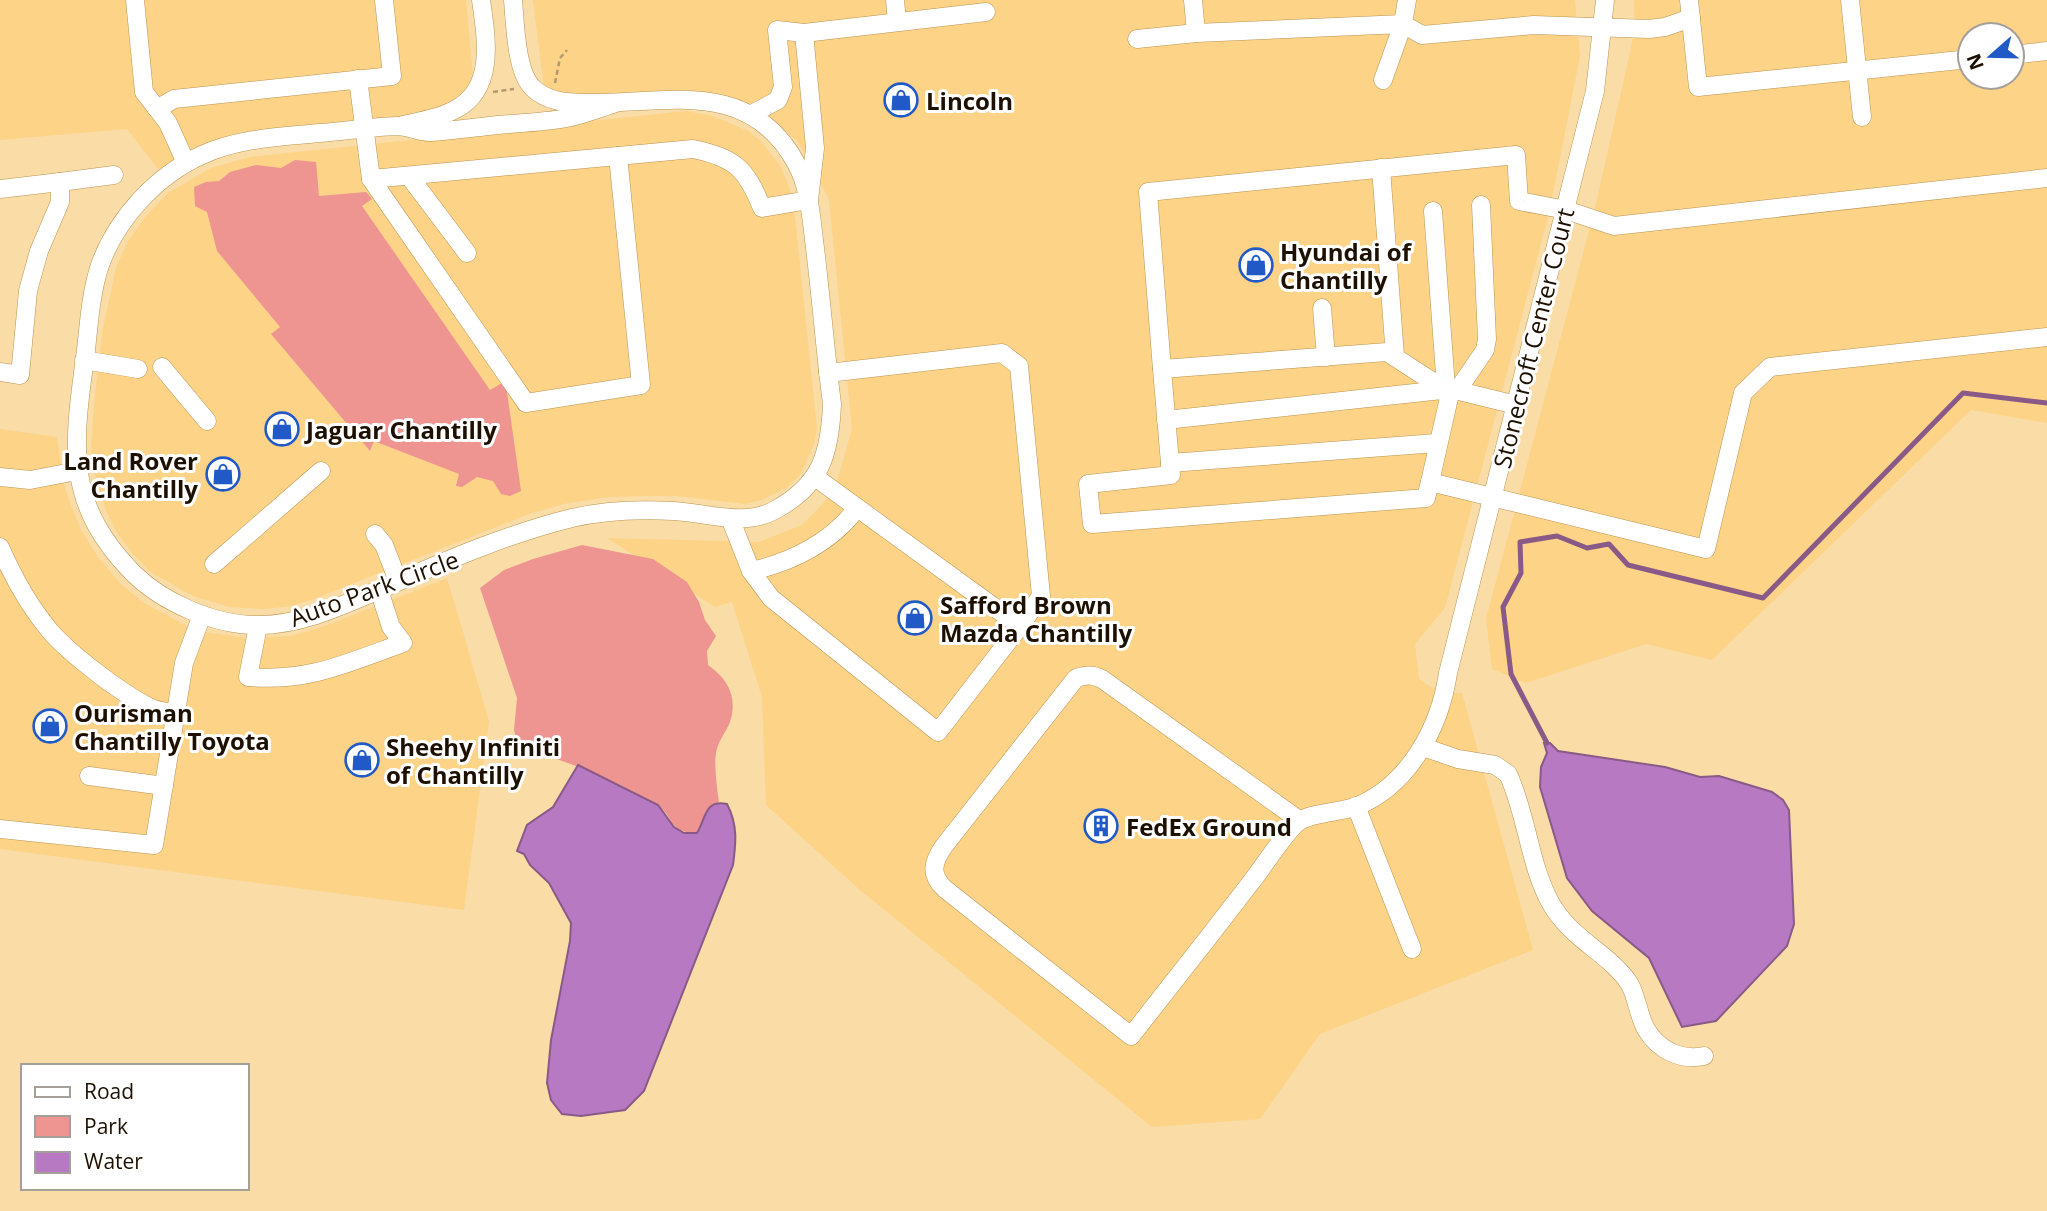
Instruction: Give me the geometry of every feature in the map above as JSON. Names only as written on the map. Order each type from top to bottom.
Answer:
[{"type":"street","points":[[135,0],[145,92],[167,123],[186,163]]},
{"type":"street","points":[[157,109],[174,99],[392,76],[384,0]]},
{"type":"street","points":[[402,126],[457,109],[477,88],[486,65],[481,0]]},
{"type":"street","name":"Auto Park Circle","points":[[513,0],[524,76],[531,86],[544,96],[565,103],[616,103],[685,98],[735,107],[772,132],[798,165],[809,200],[832,404],[831,435],[826,457],[815,477],[802,492],[769,514],[750,519],[674,511],[631,510],[590,514],[545,525],[312,615],[258,625],[202,615],[167,599],[140,580],[98,530],[84,501],[77,471],[79,401],[99,267],[112,239],[130,211],[156,185],[186,163],[205,153],[245,142],[402,126],[425,132],[568,118],[616,103]]},
{"type":"street","points":[[894,0],[897,22]]},
{"type":"street","points":[[1193,0],[1196,33]]},
{"type":"street","points":[[1383,80],[1403,24],[1407,0]]},
{"type":"street","name":"Stonecroft Center Court","points":[[1599,0],[1603,27]]},
{"type":"street","name":"Stonecroft Center Court","points":[[1299,820],[1356,806],[1384,790],[1423,747],[1441,710],[1454,648],[1595,91],[1605,0]]},
{"type":"street","points":[[1689,0],[1698,87],[1956,60]]},
{"type":"street","points":[[1850,0],[1862,117]]},
{"type":"street","points":[[750,115],[778,100],[783,87],[776,30],[804,33],[986,12]]},
{"type":"street","points":[[1137,39],[1196,33],[1403,24],[1422,35],[1534,25],[1635,29],[1665,27],[1691,19]]},
{"type":"street","points":[[370,180],[693,149],[727,159],[738,166],[752,186],[762,208],[809,200],[815,148],[804,33]]},
{"type":"street","points":[[2026,53],[2047,51]]},
{"type":"street","points":[[358,79],[370,180],[526,403],[641,385],[618,156]]},
{"type":"street","points":[[1433,211],[1451,389],[1426,498],[1092,524],[1088,484],[1171,475],[1148,192],[1516,155],[1519,201],[1566,210],[1614,226],[2047,178]]},
{"type":"street","points":[[1381,168],[1395,357]]},
{"type":"street","points":[[0,188],[114,175]]},
{"type":"street","points":[[408,176],[467,253]]},
{"type":"street","points":[[0,372],[20,374],[28,291],[39,251],[60,202],[60,182]]},
{"type":"street","points":[[1166,420],[1451,389],[1485,350],[1487,340],[1481,205]]},
{"type":"street","points":[[1322,308],[1326,357]]},
{"type":"street","points":[[1430,482],[1706,550],[1743,393],[1770,367],[2047,337]]},
{"type":"street","points":[[1162,369],[1387,352],[1451,389],[1516,405]]},
{"type":"street","points":[[730,517],[751,571],[764,591],[938,732],[1041,596],[1019,366],[1002,353],[828,373]]},
{"type":"street","points":[[84,360],[138,369]]},
{"type":"street","points":[[162,367],[207,421]]},
{"type":"street","points":[[1170,463],[1437,443]]},
{"type":"street","points":[[0,477],[30,480],[77,471]]},
{"type":"street","points":[[214,564],[321,471]]},
{"type":"street","points":[[815,477],[1020,626]]},
{"type":"street","points":[[751,571],[785,561],[822,541],[838,529],[857,508]]},
{"type":"street","points":[[374,534],[384,545],[398,581]]},
{"type":"street","points":[[0,547],[24,597],[51,632],[106,680],[127,694],[151,708],[176,714]]},
{"type":"street","points":[[258,625],[248,677],[278,680],[328,671],[403,643],[391,627],[379,590]]},
{"type":"street","points":[[0,828],[154,845],[184,663],[202,615]]},
{"type":"street","points":[[1093,674],[1299,820],[1131,1036],[945,889],[937,882],[933,870],[936,858],[944,846],[1076,678],[1093,674]]},
{"type":"street","points":[[1423,747],[1458,759],[1495,765],[1508,774],[1550,902],[1566,925],[1614,967],[1629,984],[1646,1029],[1662,1047],[1677,1056],[1690,1059],[1704,1056]]},
{"type":"street","points":[[89,776],[164,786]]},
{"type":"street","points":[[1356,806],[1412,949]]},
{"type":"shaded area","points":[[0,0],[466,0],[474,87],[450,111],[241,132],[158,169],[127,129],[0,140]]},
{"type":"shaded area","points":[[533,0],[1575,0],[1580,56],[1549,213],[1445,608],[1415,644],[1419,679],[1439,692],[1462,693],[1533,950],[1320,1034],[1260,1119],[1152,1127],[860,890],[766,805],[762,697],[732,602],[715,607],[607,538],[759,542],[802,525],[834,492],[852,429],[829,199],[797,140],[742,101],[688,90],[568,100],[544,88]]},
{"type":"shaded area","points":[[1634,0],[2047,0],[2047,423],[1971,410],[1712,660],[1646,644],[1526,683],[1492,669],[1486,619],[1595,208],[1635,30]]},
{"type":"shaded area","points":[[686,111],[713,116],[748,131],[761,141],[781,167],[793,198],[817,428],[814,444],[800,475],[786,488],[762,500],[745,504],[677,496],[650,496],[609,497],[563,504],[529,514],[314,599],[292,606],[265,609],[229,607],[193,596],[152,573],[133,554],[107,513],[92,467],[95,394],[102,333],[116,268],[128,241],[168,193],[211,168],[250,157]]},
{"type":"shaded area","points":[[0,429],[57,437],[64,485],[69,500],[81,530],[98,557],[120,583],[144,603],[196,631],[248,638],[291,636],[325,626],[447,578],[489,721],[464,910],[0,849]]},
{"type":"green space","points":[[295,160],[316,162],[319,196],[366,192],[372,199],[362,206],[490,390],[502,383],[506,385],[521,491],[510,496],[501,494],[493,481],[477,477],[462,487],[456,486],[459,474],[374,441],[370,451],[271,334],[280,327],[217,251],[207,212],[195,206],[194,187],[219,181],[230,172],[256,165],[281,168]]},
{"type":"green space","points":[[582,545],[653,559],[687,582],[699,602],[705,620],[716,636],[707,651],[708,665],[721,676],[730,689],[733,705],[730,722],[716,753],[719,802],[711,805],[697,833],[676,827],[661,808],[622,786],[571,764],[518,746],[514,730],[517,698],[480,588],[504,570]]},
{"type":"water","points":[[1544,743],[1550,743],[1558,751],[1665,767],[1700,777],[1719,776],[1772,792],[1783,800],[1789,810],[1794,924],[1787,946],[1716,1021],[1682,1027],[1649,958],[1592,911],[1567,878],[1540,787],[1541,767],[1547,753]]},
{"type":"water","points":[[578,765],[658,805],[674,827],[684,833],[697,833],[707,811],[719,803],[727,804],[735,827],[733,865],[644,1091],[625,1110],[581,1116],[562,1114],[551,1100],[547,1083],[551,1040],[571,923],[549,883],[530,865],[524,854],[517,851],[527,825],[553,807]]},
{"type":"waterway","points":[[1547,743],[1511,674],[1503,607],[1521,573],[1520,542],[1557,536],[1587,548],[1609,544],[1628,565],[1763,598],[1963,393],[2047,403]]},
{"type":"place","name":"Lincoln","points":[[901,100]]},
{"type":"place","name":"Hyundai of Chantilly","points":[[1256,265]]},
{"type":"place","name":"Jaguar Chantilly","points":[[282,429]]},
{"type":"place","name":"Land Rover Chantilly","points":[[223,474]]},
{"type":"place","name":"Safford Brown Mazda Chantilly","points":[[915,618]]},
{"type":"place","name":"Ourisman Chantilly Toyota","points":[[50,726]]},
{"type":"place","name":"Sheehy Infiniti of Chantilly","points":[[362,760]]},
{"type":"place","name":"FedEx Ground","points":[[1101,826]]}]
